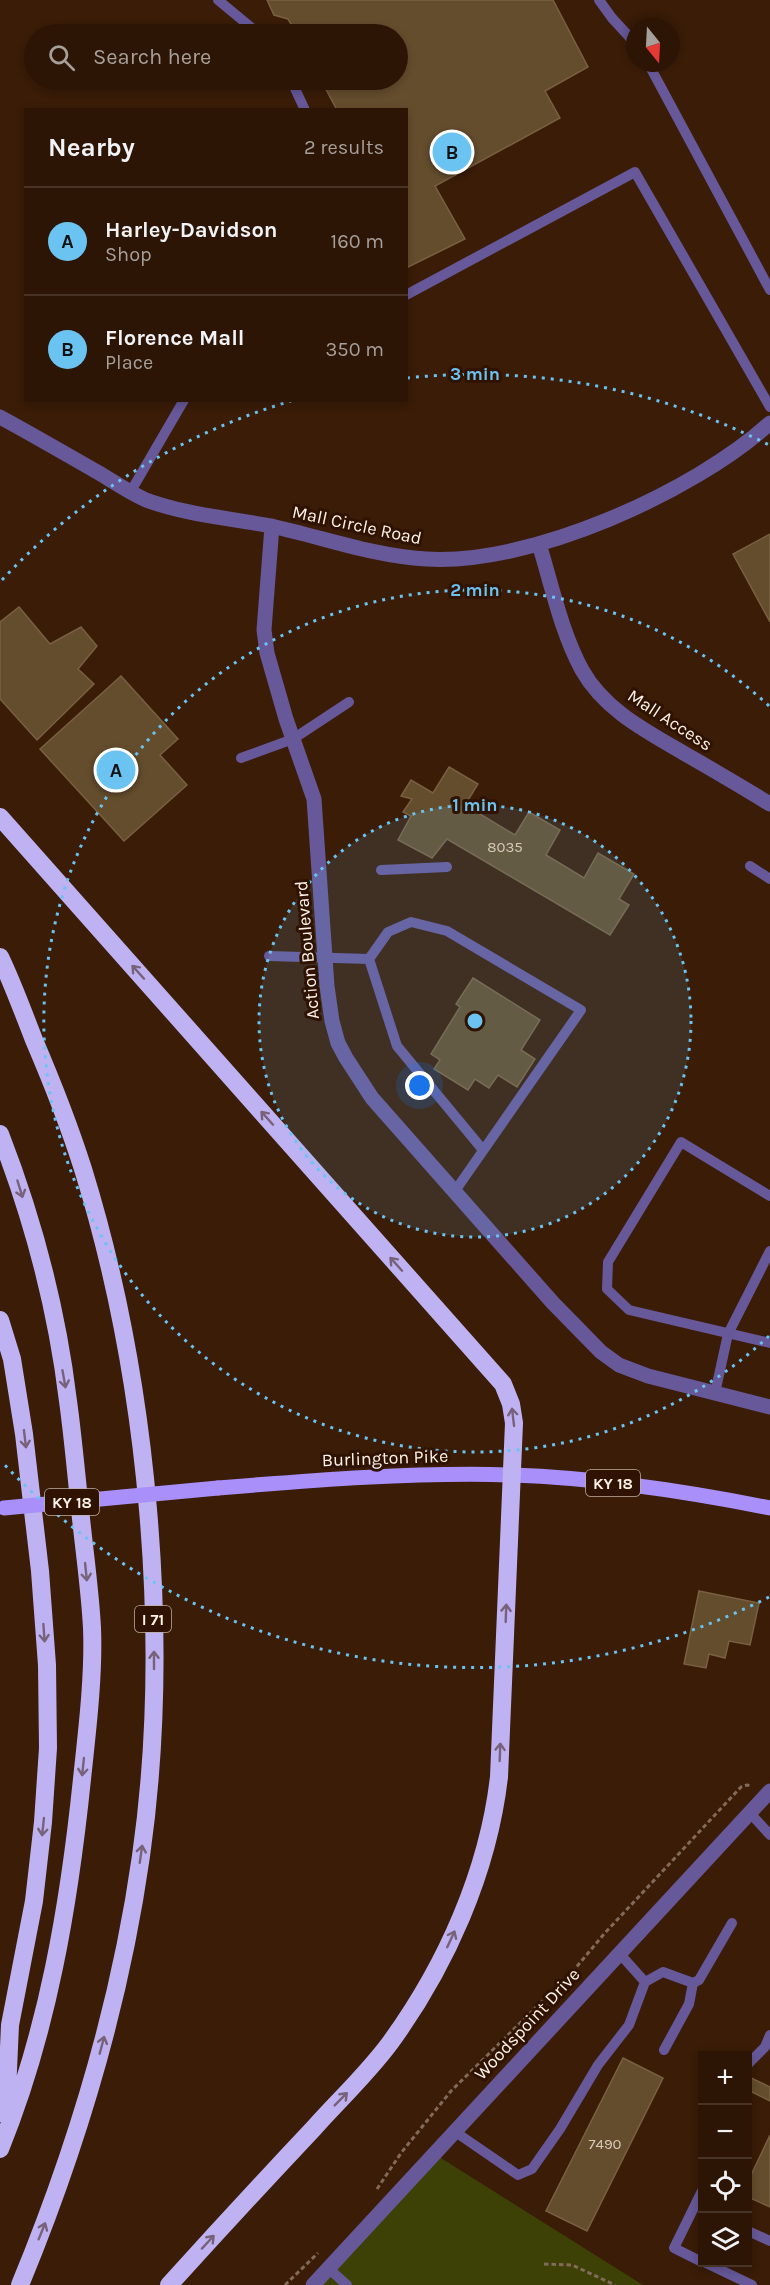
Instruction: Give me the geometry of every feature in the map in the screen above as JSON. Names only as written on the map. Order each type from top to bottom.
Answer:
[{"type":"highway","points":[[0,817],[503,1384],[511,1404],[514,1424],[499,1777],[484,1851],[466,1906],[421,1997],[389,2044],[357,2084],[169,2285]]},
{"type":"highway","name":"I 71","points":[[0,957],[59,1099],[83,1169],[120,1319],[141,1443],[151,1563],[154,1679],[150,1769],[141,1855],[126,1948],[102,2046],[77,2133],[48,2218],[20,2285]]},
{"type":"highway","points":[[0,1134],[34,1236],[55,1325],[68,1398],[92,1629],[85,1754],[62,1925],[52,1982],[32,2054],[3,2142]]},
{"type":"highway","points":[[0,1320],[12,1359],[24,1434],[42,1595],[48,1725],[43,1822],[34,1901],[10,2025],[3,2142]]},
{"type":"main road","name":"Burlington Pike","points":[[2,1509],[218,1488],[396,1476],[512,1475],[629,1485],[698,1494],[770,1508]]},
{"type":"street","name":"Mall Circle Road","points":[[0,417],[144,499],[201,516],[272,526],[384,554],[459,560],[539,544],[612,518],[662,494],[726,458],[770,423]]},
{"type":"street","name":"Action Boulevard","points":[[272,526],[264,630],[272,676],[311,790],[316,814],[325,958],[332,1021],[338,1043],[346,1058],[372,1098],[554,1304],[601,1352],[619,1365],[648,1377],[770,1407]]},
{"type":"street","name":"Mall Access","points":[[539,544],[570,646],[584,672],[603,699],[625,717],[656,737],[770,804]]},
{"type":"street","name":"Woodspoint Drive","points":[[313,2285],[750,1813],[763,1789]]},
{"type":"lane","points":[[218,0],[247,24]]},
{"type":"lane","points":[[599,0],[626,33]]},
{"type":"lane","points":[[653,72],[770,291]]},
{"type":"lane","points":[[296,90],[304,108]]},
{"type":"lane","points":[[408,294],[635,172],[770,407]]},
{"type":"lane","points":[[131,491],[183,402]]},
{"type":"lane","points":[[241,758],[293,739],[349,702]]},
{"type":"lane","points":[[750,866],[770,879]]},
{"type":"lane","points":[[381,870],[447,867]]},
{"type":"lane","points":[[369,959],[388,932],[411,922],[447,931],[581,1010],[455,1191]]},
{"type":"lane","points":[[269,956],[369,959]]},
{"type":"lane","points":[[369,959],[397,1046],[483,1150]]},
{"type":"lane","points":[[770,1196],[681,1142],[608,1262],[607,1289],[629,1310],[770,1343]]},
{"type":"lane","points":[[715,1394],[728,1334],[770,1251]]},
{"type":"lane","points":[[750,1813],[770,1835]]},
{"type":"lane","points":[[454,2131],[518,2175],[532,2169],[560,2129],[598,2065],[628,2025],[645,1982],[663,1972],[693,1983],[699,1980],[732,1923]]},
{"type":"lane","points":[[620,1954],[645,1982]]},
{"type":"lane","points":[[664,2050],[688,2004],[693,1983]]},
{"type":"lane","points":[[752,2059],[765,2047],[770,2035]]},
{"type":"lane","points":[[698,2210],[674,2248],[698,2260]]},
{"type":"lane","points":[[752,2233],[770,2241]]},
{"type":"lane","points":[[714,2267],[752,2285]]},
{"type":"lane","points":[[328,2268],[346,2285]]},
{"type":"path","points":[[376,2192],[401,2153],[451,2091],[574,1970],[604,1934],[741,1787],[747,1785],[763,1789]]},
{"type":"path","points":[[285,2285],[326,2245]]},
{"type":"path","points":[[544,2264],[572,2265],[615,2285]]},
{"type":"shaded area","points":[[433,2153],[643,2285],[313,2285]]},
{"type":"building","points":[[267,0],[553,0],[588,67],[545,91],[560,118],[435,186],[465,239],[408,267],[408,108],[336,108],[326,90],[408,90],[408,24],[291,24],[288,19],[274,15]]},
{"type":"building","points":[[770,534],[770,622],[733,554]]},
{"type":"building","points":[[19,607],[50,644],[81,627],[97,646],[78,669],[94,684],[37,740],[0,699],[0,622]]},
{"type":"building","points":[[121,676],[178,739],[160,755],[187,785],[124,841],[40,749]]},
{"type":"building","points":[[449,767],[478,784],[465,805],[515,835],[529,812],[560,830],[546,855],[584,878],[598,853],[634,874],[619,899],[629,905],[610,935],[447,839],[432,858],[398,840],[411,816],[403,812],[412,799],[401,796],[411,780],[433,793]]},
{"type":"building","points":[[473,978],[540,1020],[521,1050],[535,1059],[517,1087],[498,1075],[489,1088],[475,1079],[468,1090],[434,1069],[440,1060],[431,1054],[460,1007],[456,1004]]},
{"type":"building","points":[[699,1591],[759,1603],[750,1645],[729,1641],[725,1658],[709,1654],[706,1668],[684,1664]]},
{"type":"building","points":[[623,2058],[663,2078],[587,2231],[546,2211]]},
{"type":"building","points":[[752,2078],[770,2087],[770,2101],[752,2092]]},
{"type":"building","points":[[770,2135],[770,2207],[752,2199],[752,2173]]},
{"type":"place","name":"Florence Mall","points":[[452,152]]},
{"type":"place","name":"Harley-Davidson","points":[[116,770]]}]
